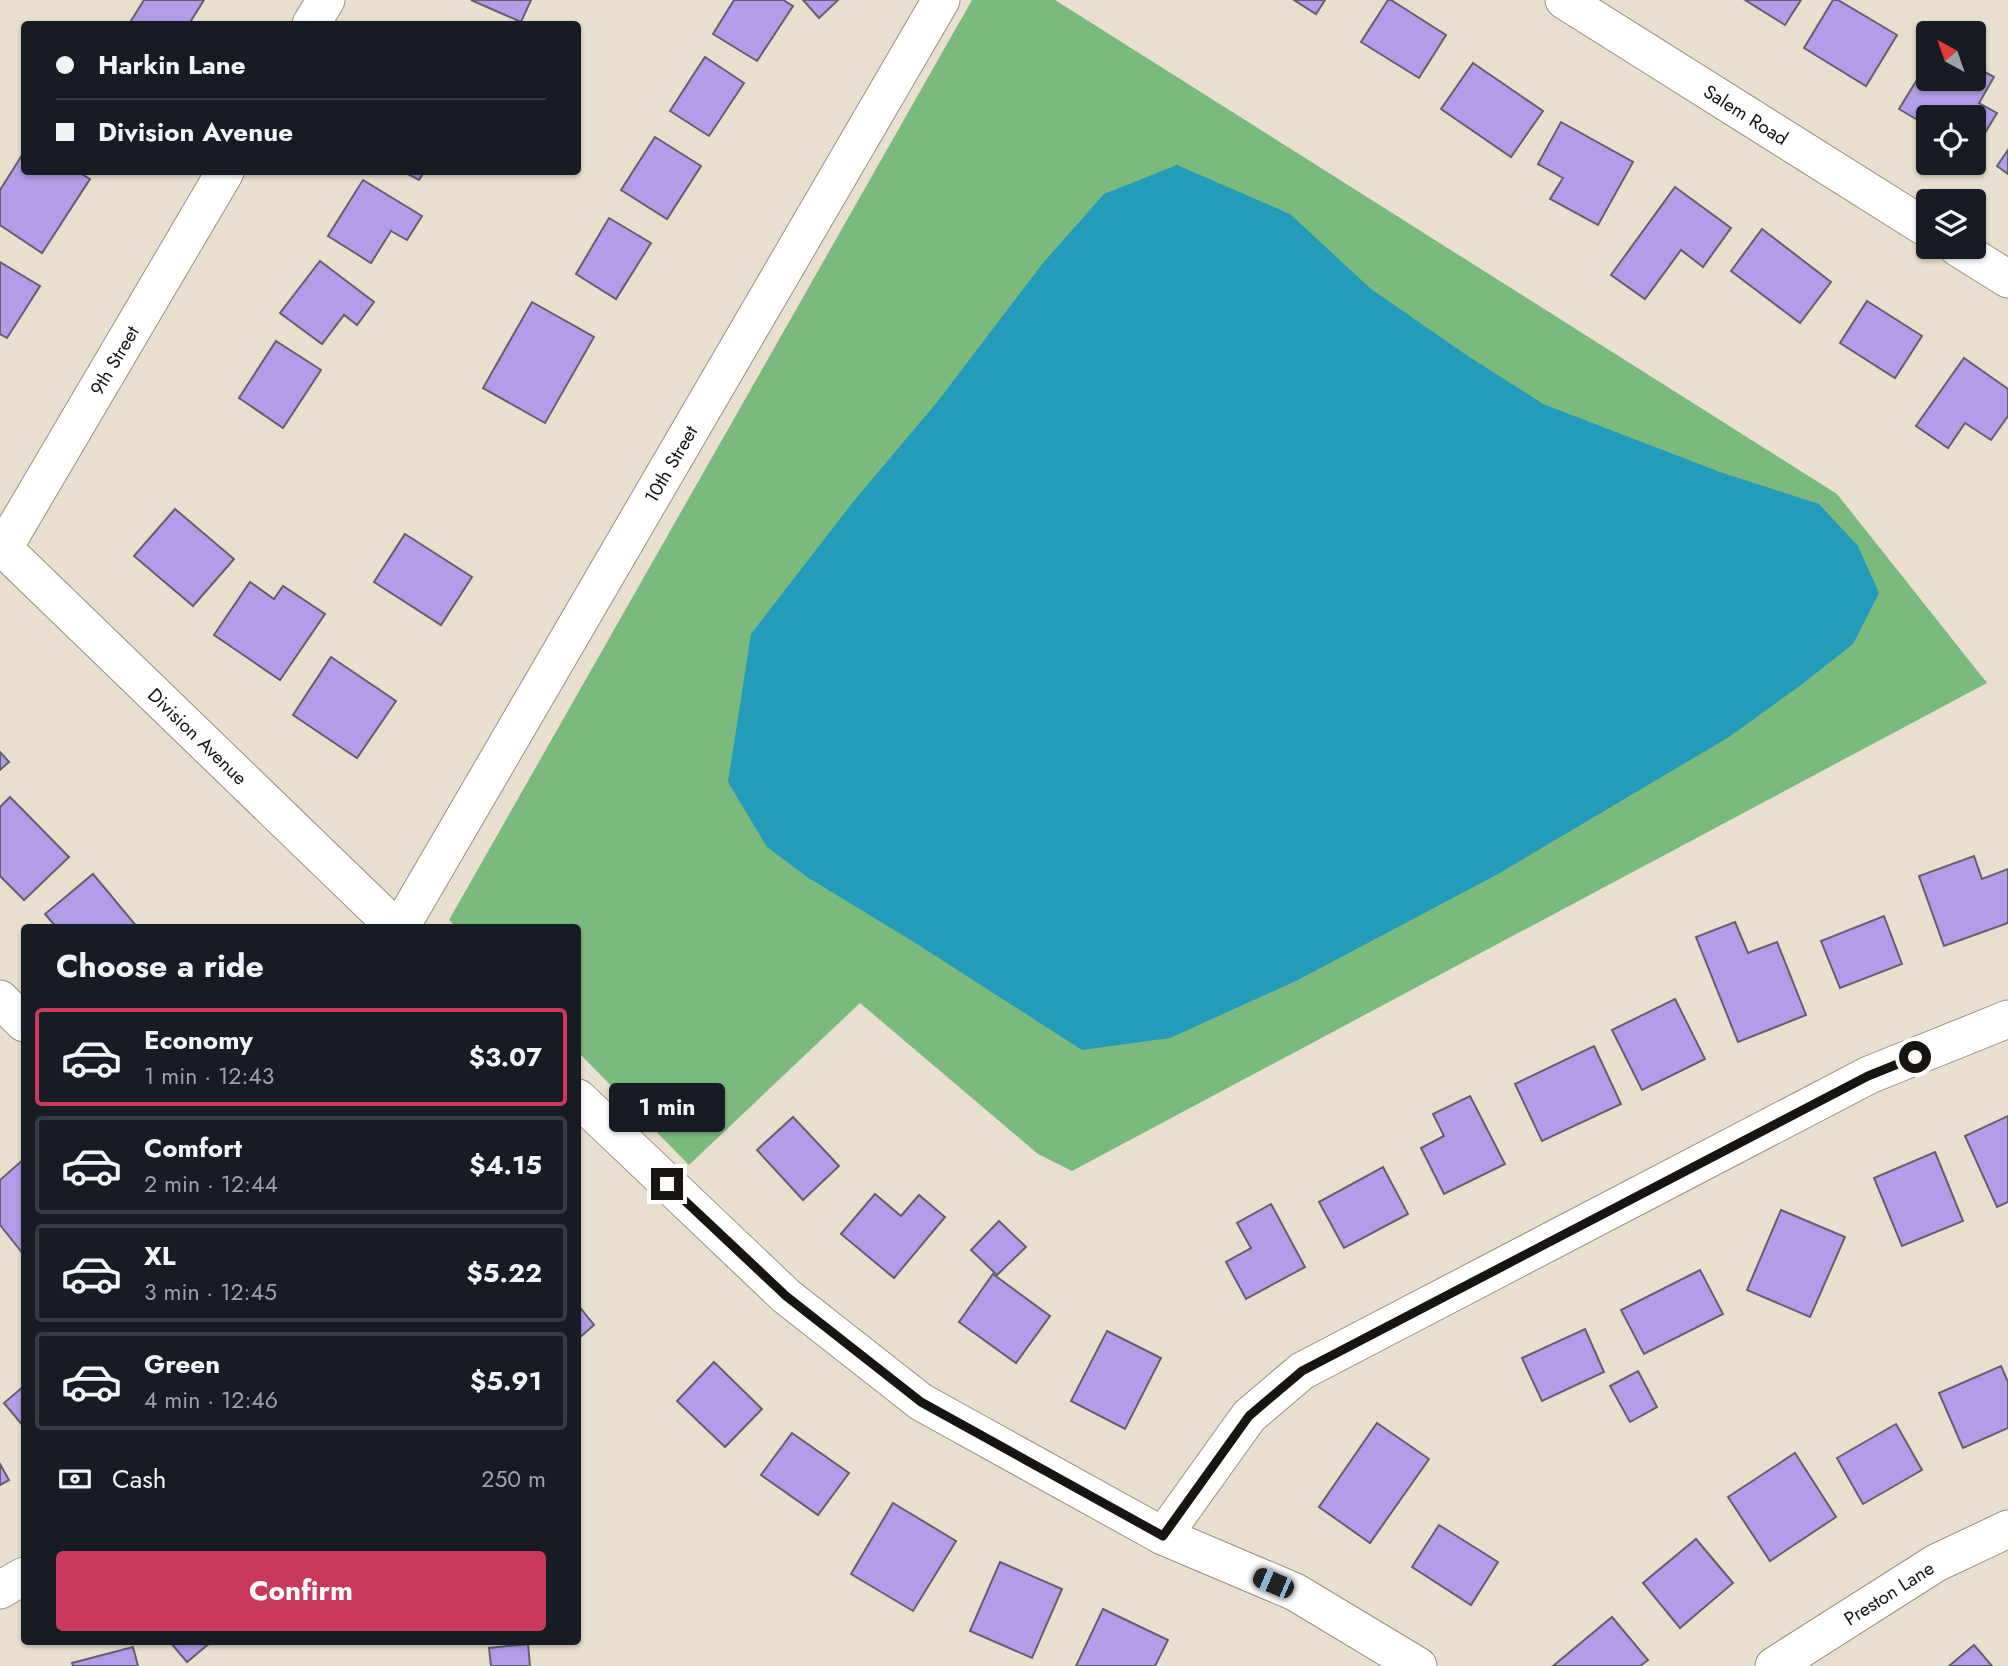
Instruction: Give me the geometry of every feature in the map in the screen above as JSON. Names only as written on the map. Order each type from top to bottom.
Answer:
[{"type":"street","points":[[313,21],[326,0]]},
{"type":"street","name":"10th Street","points":[[400,924],[941,0]]},
{"type":"street","name":"Salem Road","points":[[1564,0],[1916,221]]},
{"type":"street","name":"9th Street","points":[[2,547],[223,175]]},
{"type":"street","points":[[1976,259],[2008,279]]},
{"type":"street","name":"Division Avenue","points":[[2,547],[394,924]]},
{"type":"street","points":[[0,999],[21,1020]]},
{"type":"street","points":[[1163,1536],[1249,1416],[1302,1371],[1868,1076],[2008,1019]]},
{"type":"street","points":[[581,1108],[786,1296],[921,1402],[1163,1536],[1295,1592],[1418,1666]]},
{"type":"street","name":"Preston Lane","points":[[1774,1666],[1936,1563],[2008,1529]]},
{"type":"street","points":[[0,1590],[21,1578]]},
{"type":"green space","points":[[972,0],[1055,0],[1837,494],[1987,683],[1072,1171],[1038,1154],[860,1003],[689,1165],[581,1055],[581,924],[453,924],[449,920]]},
{"type":"water","points":[[1177,165],[1290,214],[1371,289],[1543,404],[1720,472],[1819,504],[1858,546],[1879,593],[1853,644],[1801,685],[1729,737],[1498,874],[1298,980],[1170,1038],[1082,1050],[807,877],[767,847],[728,782],[751,634],[853,502],[938,401],[1043,263],[1104,194]]},
{"type":"building","points":[[144,0],[204,0],[191,21],[131,21]]},
{"type":"building","points":[[471,0],[531,0],[521,21]]},
{"type":"building","points":[[734,0],[783,0],[793,6],[757,61],[713,34]]},
{"type":"building","points":[[803,0],[838,0],[819,18]]},
{"type":"building","points":[[1294,0],[1325,0],[1316,14]]},
{"type":"building","points":[[1388,0],[1446,35],[1419,78],[1361,42]]},
{"type":"building","points":[[1745,0],[1801,0],[1785,25]]},
{"type":"building","points":[[1833,0],[1838,0],[1897,35],[1866,86],[1804,48]]},
{"type":"building","points":[[705,57],[744,83],[709,136],[670,111]]},
{"type":"building","points":[[1473,63],[1543,111],[1511,157],[1441,109]]},
{"type":"building","points":[[1986,73],[1994,77],[1986,91]]},
{"type":"building","points":[[1916,81],[1916,91],[1986,91],[1979,103],[1983,105],[1916,105],[1916,119],[1899,109]]},
{"type":"building","points":[[1986,107],[1997,113],[1986,131]]},
{"type":"building","points":[[1561,122],[1633,162],[1598,225],[1550,199],[1563,178],[1538,164]]},
{"type":"building","points":[[655,137],[701,166],[667,219],[621,190]]},
{"type":"building","points":[[2008,150],[2008,174],[1997,166]]},
{"type":"building","points":[[21,157],[21,175],[83,175],[90,179],[42,253],[0,225],[0,190]]},
{"type":"building","points":[[410,175],[422,175],[419,180]]},
{"type":"building","points":[[363,180],[422,216],[407,240],[391,231],[371,263],[328,236]]},
{"type":"building","points":[[1675,187],[1731,228],[1703,267],[1681,250],[1645,299],[1611,275]]},
{"type":"building","points":[[609,218],[651,243],[616,299],[576,274]]},
{"type":"building","points":[[1762,229],[1831,282],[1800,323],[1731,271]]},
{"type":"building","points":[[320,261],[374,302],[357,325],[344,315],[322,344],[280,313]]},
{"type":"building","points":[[0,262],[40,286],[7,338],[0,334]]},
{"type":"building","points":[[1867,301],[1922,336],[1895,378],[1840,343]]},
{"type":"building","points":[[532,302],[594,337],[545,423],[483,388]]},
{"type":"building","points":[[276,341],[321,370],[283,428],[239,398]]},
{"type":"building","points":[[1964,358],[2008,389],[2008,416],[1991,440],[1965,423],[1948,448],[1916,426]]},
{"type":"building","points":[[175,509],[234,559],[193,606],[134,556]]},
{"type":"building","points":[[405,534],[472,577],[441,625],[374,582]]},
{"type":"building","points":[[250,582],[274,599],[283,586],[325,614],[280,680],[214,635]]},
{"type":"building","points":[[331,657],[396,701],[357,758],[293,715]]},
{"type":"building","points":[[0,752],[9,762],[0,770]]},
{"type":"building","points":[[10,797],[69,857],[24,900],[0,876],[0,807]]},
{"type":"building","points":[[1974,856],[1982,879],[2008,869],[2008,923],[1944,946],[1919,876]]},
{"type":"building","points":[[93,874],[135,924],[54,924],[45,914]]},
{"type":"building","points":[[1884,916],[1902,964],[1840,988],[1821,941]]},
{"type":"building","points":[[1735,922],[1748,953],[1777,942],[1806,1015],[1738,1042],[1696,937]]},
{"type":"building","points":[[1675,999],[1705,1059],[1642,1090],[1612,1030]]},
{"type":"building","points":[[1594,1046],[1621,1104],[1542,1141],[1515,1084]]},
{"type":"building","points":[[1470,1096],[1505,1164],[1444,1194],[1421,1148],[1444,1136],[1433,1114]]},
{"type":"building","points":[[2008,1116],[2008,1202],[1997,1207],[1965,1136]]},
{"type":"building","points":[[793,1117],[839,1166],[803,1200],[757,1150]]},
{"type":"building","points":[[1935,1152],[1963,1221],[1902,1246],[1874,1178]]},
{"type":"building","points":[[21,1162],[21,1251],[0,1225],[0,1180]]},
{"type":"building","points":[[1383,1167],[1408,1214],[1344,1248],[1319,1202]]},
{"type":"building","points":[[875,1194],[901,1216],[919,1195],[945,1217],[894,1278],[841,1234]]},
{"type":"building","points":[[1271,1204],[1305,1267],[1246,1299],[1226,1262],[1251,1248],[1237,1223]]},
{"type":"building","points":[[1781,1210],[1845,1237],[1810,1317],[1747,1290]]},
{"type":"building","points":[[999,1221],[1026,1247],[997,1275],[971,1250]]},
{"type":"building","points":[[1700,1270],[1723,1314],[1644,1354],[1621,1310]]},
{"type":"building","points":[[993,1274],[1050,1316],[1016,1363],[959,1322]]},
{"type":"building","points":[[581,1309],[594,1325],[581,1336]]},
{"type":"building","points":[[1585,1329],[1604,1372],[1542,1401],[1522,1358]]},
{"type":"building","points":[[1107,1331],[1161,1358],[1125,1429],[1071,1401]]},
{"type":"building","points":[[714,1362],[762,1409],[725,1447],[677,1401]]},
{"type":"building","points":[[2001,1366],[2008,1382],[2008,1428],[1963,1448],[1939,1393]]},
{"type":"building","points":[[1638,1371],[1657,1407],[1630,1422],[1610,1386]]},
{"type":"building","points":[[21,1389],[21,1423],[4,1403]]},
{"type":"building","points":[[1377,1423],[1429,1459],[1370,1543],[1319,1507]]},
{"type":"building","points":[[1896,1424],[1922,1470],[1863,1504],[1837,1458]]},
{"type":"building","points":[[792,1433],[849,1473],[818,1515],[761,1475]]},
{"type":"building","points":[[1795,1453],[1836,1517],[1770,1561],[1728,1497]]},
{"type":"building","points":[[0,1464],[9,1480],[0,1485]]},
{"type":"building","points":[[893,1503],[956,1541],[913,1611],[851,1574]]},
{"type":"building","points":[[1439,1525],[1498,1562],[1471,1605],[1412,1567]]},
{"type":"building","points":[[1696,1539],[1733,1583],[1680,1628],[1643,1583]]},
{"type":"building","points":[[1000,1562],[1062,1589],[1032,1658],[970,1631]]},
{"type":"building","points":[[1103,1609],[1168,1640],[1155,1666],[1076,1666]]},
{"type":"building","points":[[1612,1617],[1648,1660],[1640,1666],[1553,1666]]},
{"type":"building","points":[[173,1645],[207,1645],[187,1662]]},
{"type":"building","points":[[528,1645],[530,1666],[491,1666],[489,1648]]},
{"type":"building","points":[[1974,1645],[1992,1666],[1949,1666]]},
{"type":"building","points":[[133,1647],[138,1666],[73,1666],[72,1663]]},
{"type":"route","points":[[667,1184],[786,1296],[921,1402],[1163,1536],[1249,1416],[1302,1371],[1868,1076],[1915,1057]]}]
